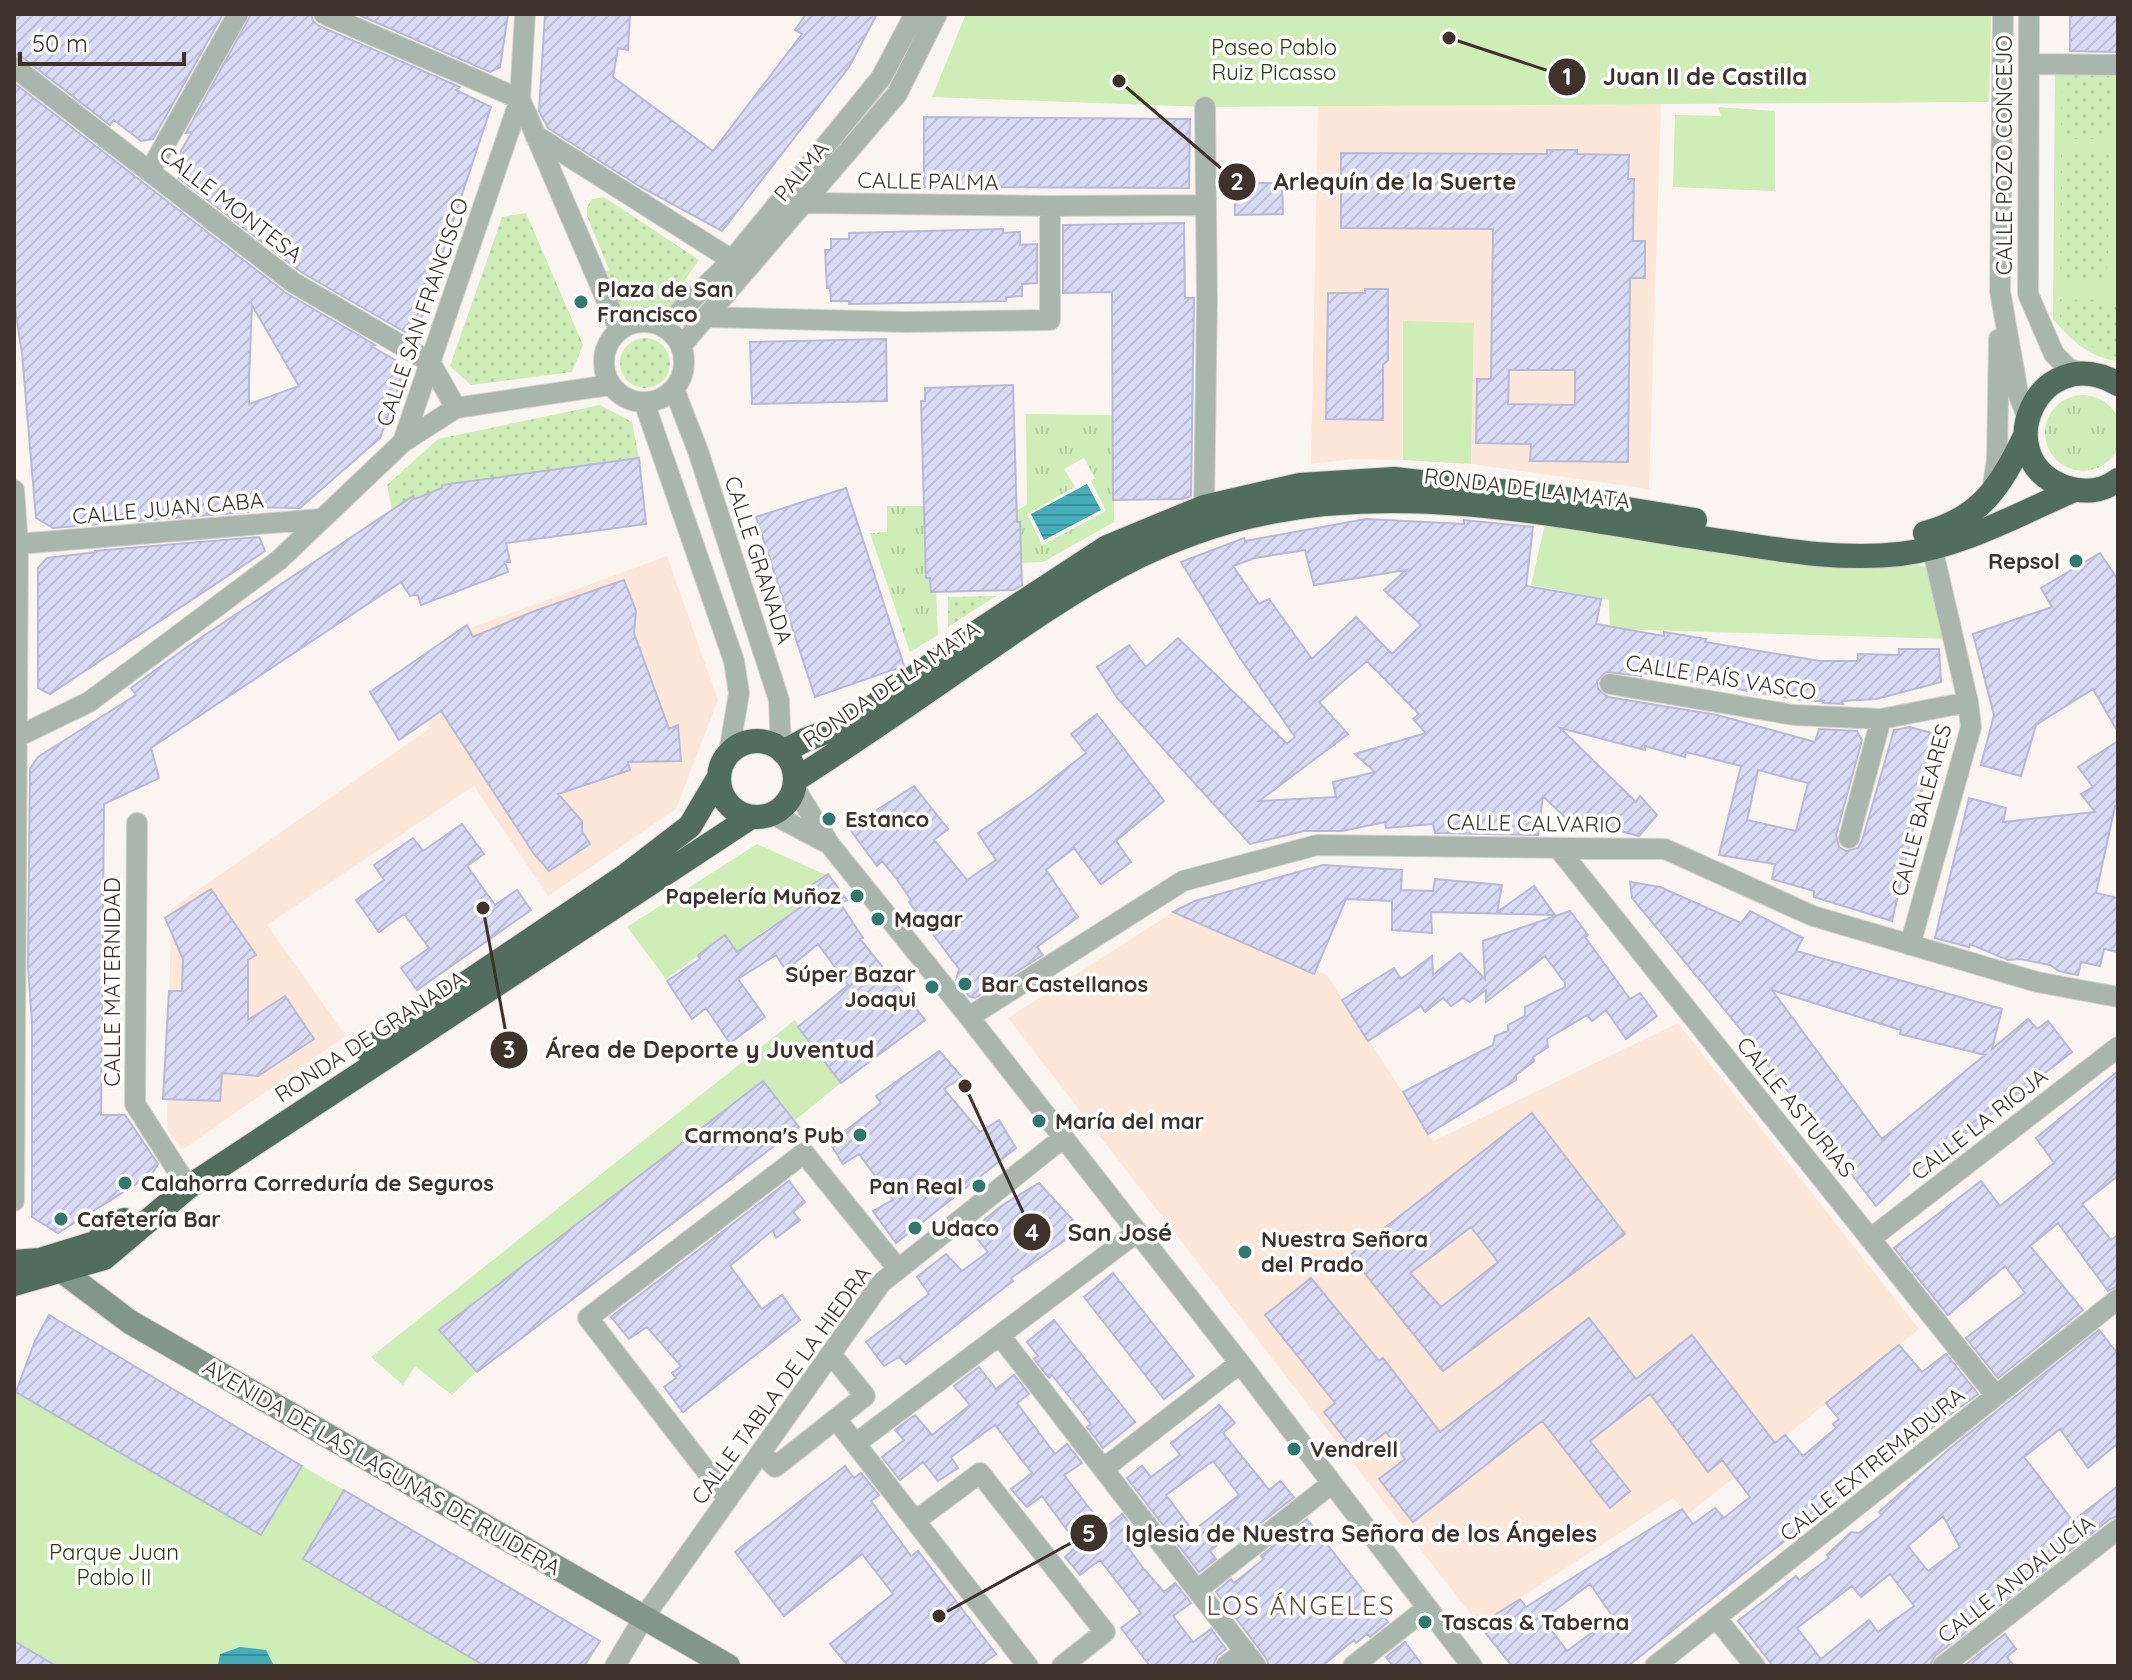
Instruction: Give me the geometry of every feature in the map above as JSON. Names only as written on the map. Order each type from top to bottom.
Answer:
[{"type":"highway","points":[[2081,373],[2094,373],[2118,383]]},
{"type":"highway","name":"RONDA DE LA MATA","points":[[782,751],[850,723],[977,632],[1107,547],[1204,507],[1300,485],[1394,479],[1553,497],[1800,537],[1863,543],[1899,540],[1950,526],[1992,494],[2026,427],[2035,400],[2047,386],[2063,377],[2081,373]]},
{"type":"highway","points":[[2026,427],[2030,455],[2040,472],[2055,484],[2074,490]]},
{"type":"highway","name":"RONDA DE LA MATA","points":[[794,784],[1061,600],[1119,564],[1200,529],[1274,511],[1396,499],[1460,501],[1822,555],[1862,558],[1904,554],[1932,547],[2074,490],[2096,490],[2118,480]]},
{"type":"highway","points":[[754,741],[768,743],[782,751],[793,769],[794,784],[790,798],[761,815],[738,812],[727,803],[719,777],[729,753],[740,745],[754,741]]},
{"type":"highway","name":"RONDA DE GRANADA","points":[[14,1262],[40,1260],[95,1243],[181,1176],[625,876],[690,826],[719,777]]},
{"type":"highway","name":"RONDA DE GRANADA","points":[[14,1284],[104,1258],[187,1188],[761,815]]},
{"type":"main road","name":"AVENIDA DE LAS LAGUNAS DE RUIDERA","points":[[40,1260],[62,1272],[130,1322],[728,1666]]},
{"type":"street","points":[[150,171],[238,14]]},
{"type":"street","points":[[324,14],[520,99]]},
{"type":"street","points":[[525,14],[520,99],[619,329]]},
{"type":"street","name":"PALMA","points":[[665,326],[732,260],[881,78],[915,14]]},
{"type":"street","name":"PALMA","points":[[681,346],[897,94],[937,14]]},
{"type":"street","name":"CALLE POZO CONCEJO","points":[[1992,494],[1997,459],[2003,14]]},
{"type":"street","name":"CALLE POZO CONCEJO","points":[[2029,14],[2028,294],[2054,354],[2068,368],[2081,373]]},
{"type":"street","points":[[2029,64],[2118,65]]},
{"type":"street","name":"CALLE MONTESA","points":[[14,67],[294,283],[430,362]]},
{"type":"street","name":"CALLE SAN FRANCISCO","points":[[17,737],[89,702],[279,560],[403,442],[520,99]]},
{"type":"street","points":[[1204,507],[1207,299],[1205,107]]},
{"type":"street","points":[[535,135],[732,260]]},
{"type":"street","name":"CALLE PALMA","points":[[806,203],[1204,205]]},
{"type":"street","points":[[707,317],[906,322],[1050,320],[1050,206]]},
{"type":"street","name":"CALLE POZO CONCEJO","points":[[2000,291],[2026,427]]},
{"type":"street","points":[[646,321],[665,326],[678,340],[685,361],[674,389],[655,401],[644,402],[619,394],[604,373],[603,354],[609,339],[629,323],[646,321]]},
{"type":"street","points":[[430,362],[456,408]]},
{"type":"street","points":[[403,442],[456,408],[610,385]]},
{"type":"street","name":"CALLE GRANADA","points":[[674,389],[698,451],[779,700],[782,751]]},
{"type":"street","points":[[644,402],[734,661],[739,693],[729,753]]},
{"type":"street","points":[[14,490],[18,544],[14,1201]]},
{"type":"street","name":"CALLE JUAN CABA","points":[[18,544],[321,519]]},
{"type":"street","name":"CALLE BALEARES","points":[[1910,945],[1971,727],[1932,547]]},
{"type":"street","name":"CALLE PAÍS VASCO","points":[[1610,684],[1794,715],[1881,719],[1968,702]]},
{"type":"street","points":[[1849,838],[1881,719]]},
{"type":"street","points":[[794,784],[830,845],[1240,1363],[1472,1666]]},
{"type":"street","points":[[761,815],[830,845]]},
{"type":"street","name":"CALLE MATERNIDAD","points":[[137,823],[135,1104],[181,1176]]},
{"type":"street","name":"CALLE CALVARIO","points":[[969,1017],[1183,881],[1317,845],[1665,849],[1813,916],[2037,982],[2118,997]]},
{"type":"street","name":"CALLE ASTURIAS","points":[[1558,848],[1996,1396]]},
{"type":"street","name":"CALLE LA RIOJA","points":[[1870,1239],[2118,1047]]},
{"type":"street","name":"CALLE TABLA DE LA HIEDRA","points":[[615,1666],[644,1617],[881,1283],[1063,1138]]},
{"type":"street","points":[[728,1499],[588,1318],[804,1153],[898,1269]]},
{"type":"street","points":[[855,1444],[1136,1233]]},
{"type":"street","name":"CALLE EXTREMADURA","points":[[1655,1666],[2118,1299]]},
{"type":"street","points":[[1001,1337],[1250,1659],[1226,1666]]},
{"type":"street","points":[[761,1452],[775,1467],[865,1396],[831,1354]]},
{"type":"street","points":[[1103,1469],[1240,1363]]},
{"type":"street","points":[[836,1419],[1028,1666]]},
{"type":"street","points":[[915,1521],[980,1473],[1105,1632],[1062,1666]]},
{"type":"street","points":[[1197,1590],[1331,1484]]},
{"type":"street","name":"CALLE ANDALUCÍA","points":[[1943,1666],[2118,1529]]},
{"type":"street","points":[[1353,1666],[1427,1608]]},
{"type":"street","points":[[1717,1619],[1755,1666]]},
{"type":"shaded area","points":[[1661,104],[1649,489],[1471,464],[1474,323],[1403,322],[1403,460],[1354,459],[1311,464],[1318,106]]},
{"type":"shaded area","points":[[667,556],[718,700],[676,809],[548,896],[474,786],[267,925],[346,1036],[182,1150],[167,1130],[171,909],[430,728],[409,670],[462,631]]},
{"type":"shaded area","points":[[1181,907],[1327,975],[1434,1141],[1678,1023],[1919,1329],[1687,1515],[1673,1498],[1479,1625],[1008,1018]]},
{"type":"green space","name":"Paseo Pablo Ruiz Picasso","points":[[966,14],[1991,14],[1989,102],[1205,107],[932,97]]},
{"type":"green space","points":[[2055,65],[2118,72],[2118,361],[2098,356],[2081,346],[2053,319]]},
{"type":"green space","points":[[2065,72],[2107,72],[2110,77],[2110,128],[2100,139],[2066,139],[2061,136],[2062,75]]},
{"type":"green space","points":[[1718,107],[1775,111],[1775,191],[1673,187],[1675,115],[1721,116]]},
{"type":"green space","points":[[2065,152],[2105,152],[2109,155],[2108,265],[2102,279],[2096,281],[2060,280],[2061,155]]},
{"type":"green space","points":[[604,197],[699,260],[685,280],[689,286],[668,310],[621,306],[605,272],[609,270],[587,216],[587,207],[592,199]]},
{"type":"green space","points":[[526,213],[583,345],[572,372],[471,385],[450,366],[502,217]]},
{"type":"green space","points":[[2060,299],[2098,300],[2118,307],[2118,357],[2093,348],[2066,326],[2060,319]]},
{"type":"green space","points":[[1403,321],[1474,323],[1471,464],[1403,460]]},
{"type":"green space","points":[[645,338],[663,345],[670,363],[663,381],[645,388],[627,381],[620,363],[627,345]]},
{"type":"green space","points":[[2076,395],[2090,395],[2104,401],[2115,412],[2121,433],[2118,448],[2110,460],[2090,471],[2076,471],[2062,465],[2051,454],[2045,440],[2045,426],[2051,412],[2062,401]]},
{"type":"green space","points":[[600,405],[632,422],[639,458],[442,485],[442,488],[392,510],[387,485],[438,439]]},
{"type":"green space","points":[[1026,414],[1113,415],[1114,522],[1043,562],[1021,563],[1017,511],[1027,504]],"holes":[[[1084,458],[1095,478],[1091,481],[1106,511],[1042,545],[1027,514],[1075,487],[1064,469]]]},
{"type":"green space","points":[[887,506],[924,506],[926,578],[930,578],[931,592],[936,592],[938,635],[910,652],[870,533],[887,532]]},
{"type":"green space","points":[[1547,515],[1938,568],[1954,639],[1610,629],[1609,600],[1531,585]]},
{"type":"green space","points":[[996,596],[948,627],[948,597]]},
{"type":"green space","points":[[757,844],[826,875],[794,897],[808,918],[788,916],[758,935],[765,943],[742,959],[725,936],[666,979],[627,927]]},
{"type":"green space","points":[[795,1020],[841,1083],[794,1121],[763,1081],[440,1330],[477,1371],[452,1395],[415,1366],[403,1385],[371,1357]]},
{"type":"green space","name":"Parque Juan Pablo II","points":[[16,1392],[260,1535],[302,1466],[344,1490],[303,1560],[485,1666],[56,1666],[14,1641]]},
{"type":"water","points":[[1087,484],[1101,510],[1044,540],[1031,514]]},
{"type":"water","points":[[240,1647],[266,1650],[274,1666],[218,1666],[220,1654]]},
{"type":"building","points":[[14,14],[223,14],[153,139],[141,141],[114,120],[110,125],[14,54]]},
{"type":"building","points":[[251,14],[311,14],[319,26],[460,87],[456,90],[491,107],[418,327],[405,332],[301,272],[179,178],[175,161],[192,132],[186,133]]},
{"type":"building","points":[[357,14],[508,14],[500,67],[490,72]]},
{"type":"building","points":[[545,14],[630,14],[628,50],[618,48],[613,77],[713,151],[802,34],[795,30],[806,14],[877,14],[849,67],[722,231],[639,186],[548,128],[539,111]]},
{"type":"building","points":[[2070,14],[2118,14],[2118,52],[2070,51]]},
{"type":"building","points":[[14,83],[286,293],[375,345],[371,346],[400,363],[404,371],[380,438],[300,508],[245,507],[248,512],[53,528],[36,518],[22,353],[14,303]],"holes":[[[252,305],[299,386],[249,404]]]},
{"type":"building","points":[[924,117],[1190,119],[1189,188],[924,187]]},
{"type":"building","points":[[1547,150],[1577,150],[1577,154],[1629,155],[1628,179],[1634,179],[1633,241],[1645,241],[1645,278],[1630,278],[1628,462],[1530,461],[1531,444],[1476,443],[1477,379],[1491,379],[1493,229],[1341,228],[1341,153],[1547,154]],"holes":[[[1509,370],[1575,370],[1575,405],[1508,404]]]},
{"type":"building","points":[[1234,183],[1282,183],[1283,214],[1235,215]]},
{"type":"building","points":[[1184,223],[1185,298],[1194,298],[1191,496],[1183,499],[1113,500],[1112,292],[1063,293],[1063,225]]},
{"type":"building","points":[[1003,229],[1003,233],[1020,232],[1020,245],[1037,244],[1037,283],[1022,284],[1022,296],[1006,297],[1006,301],[849,304],[849,301],[831,301],[830,288],[827,288],[825,250],[831,250],[831,239],[849,239],[849,233]]},
{"type":"building","points":[[1365,289],[1388,289],[1388,360],[1383,365],[1383,420],[1326,419],[1328,293],[1365,293]]},
{"type":"building","points":[[886,339],[887,401],[752,404],[750,342]]},
{"type":"building","points":[[1013,385],[1022,585],[1013,590],[931,592],[930,578],[926,578],[921,401],[925,401],[925,388]]},
{"type":"building","points":[[639,458],[646,524],[506,543],[510,562],[505,562],[508,572],[421,605],[418,595],[410,596],[401,582],[151,748],[159,778],[104,804],[101,1115],[125,1115],[158,1164],[152,1174],[58,1233],[32,1217],[32,1023],[28,966],[30,769],[38,757],[136,695],[131,688],[187,647],[413,496],[415,499],[442,488],[442,485]]},
{"type":"building","points":[[846,488],[904,666],[815,697],[756,517]]},
{"type":"building","points":[[1366,519],[1464,524],[1464,520],[1533,527],[1526,586],[1601,599],[1596,624],[1664,636],[1664,632],[1820,661],[1858,661],[1858,654],[1899,655],[1899,649],[1939,649],[1941,682],[1876,699],[1842,701],[1843,704],[1642,673],[1641,676],[1606,672],[1597,681],[1598,689],[1608,697],[1717,715],[1815,742],[1819,729],[1857,731],[1862,740],[1836,835],[1839,847],[1846,851],[1858,848],[1862,841],[1894,730],[1910,727],[1939,735],[1928,778],[1925,777],[1892,921],[1814,897],[1814,891],[1772,879],[1775,864],[1719,855],[1741,766],[1686,752],[1685,757],[1645,746],[1645,750],[1560,728],[1636,802],[1640,796],[1657,815],[1639,836],[1617,830],[1574,826],[1543,796],[1538,835],[1435,833],[1433,824],[1386,828],[1385,822],[1342,831],[1304,831],[1250,844],[1118,699],[1097,667],[1129,645],[1146,667],[1178,638],[1287,744],[1295,737],[1238,655],[1181,562],[1244,538],[1245,541]],"holes":[[[1305,550],[1314,585],[1406,570],[1384,590],[1421,625],[1392,654],[1356,617],[1312,659],[1269,599],[1259,604],[1233,566],[1255,558]],[[1367,661],[1419,714],[1413,719],[1426,733],[1355,754],[1375,772],[1333,782],[1336,797],[1259,801],[1348,734],[1319,702]],[[1758,770],[1808,783],[1796,831],[1747,820]]]},
{"type":"building","points":[[259,537],[265,551],[50,694],[38,688],[38,568],[47,558]]},
{"type":"building","points":[[2100,553],[2118,580],[2118,732],[2093,689],[2036,725],[2021,776],[1981,765],[1994,715],[1973,634],[2052,607],[2041,588]]},
{"type":"building","points":[[624,580],[636,611],[634,633],[669,729],[678,725],[681,761],[628,762],[630,770],[558,794],[582,821],[582,831],[590,844],[549,871],[534,854],[441,711],[399,740],[370,692],[467,625],[473,637],[532,612]]},
{"type":"building","points":[[1097,714],[1164,801],[1116,841],[1131,862],[1101,884],[1074,848],[1046,870],[1078,917],[1037,947],[1043,955],[975,998],[970,997],[956,980],[959,969],[909,902],[911,900],[896,878],[882,861],[877,866],[849,828],[914,786],[948,829],[934,840],[967,880],[996,860],[978,833],[1086,753],[1071,734]]},
{"type":"building","points":[[2118,741],[2118,806],[2115,806],[2096,893],[2118,898],[2118,952],[2104,949],[2100,966],[2081,962],[2078,975],[2059,971],[2050,965],[2020,959],[2008,960],[1970,944],[1969,947],[1935,938],[1969,798],[2006,808],[2003,822],[2095,812],[2081,794],[2093,787],[2078,767]]},
{"type":"building","points":[[462,824],[484,854],[467,866],[495,905],[517,890],[531,910],[417,990],[401,968],[429,948],[404,914],[379,932],[356,900],[384,880],[374,865],[413,838],[423,851]]},
{"type":"building","points":[[1323,865],[1402,870],[1401,890],[1433,891],[1435,879],[1502,885],[1497,912],[1534,886],[1555,915],[1431,912],[1432,933],[1392,930],[1392,901],[1346,899],[1314,974],[1173,912],[1195,901]]},
{"type":"building","points":[[828,874],[847,900],[840,903],[863,938],[860,939],[925,1020],[841,1083],[798,1027],[848,985],[818,944],[786,970],[776,955],[738,979],[765,1017],[730,1043],[706,1008],[692,1019],[667,981],[700,959],[698,955],[725,935],[737,952],[801,907],[794,897]]},
{"type":"building","points":[[1630,882],[1660,887],[1741,923],[1750,911],[1803,938],[1796,951],[2002,1009],[1992,1049],[2028,1019],[2037,1029],[2048,1021],[2072,1052],[1918,1170],[1916,1168],[1876,1206],[1738,1026],[1632,898]],"holes":[[[1772,990],[1901,1030],[1900,1034],[1985,1055],[1882,1139]]]},
{"type":"building","points":[[211,889],[256,955],[248,960],[248,1020],[285,996],[314,1039],[258,1076],[222,1073],[220,1101],[163,1099],[169,991],[182,991],[183,959],[165,918]]},
{"type":"building","points":[[1570,911],[1630,999],[1640,993],[1657,1016],[1626,1039],[1606,1010],[1592,1021],[1587,1015],[1547,1039],[1548,1047],[1533,1057],[1534,1061],[1516,1075],[1516,1080],[1428,1134],[1403,1092],[1493,1045],[1495,1036],[1508,1031],[1508,1025],[1525,1016],[1525,1007],[1565,987],[1565,983],[1545,956],[1486,1002],[1486,990],[1470,1002],[1463,998],[1451,1006],[1443,998],[1425,1012],[1421,1006],[1368,1041],[1342,1000],[1394,968],[1401,979],[1432,956],[1433,975],[1460,953],[1485,979],[1483,941]]},
{"type":"building","points":[[939,1051],[962,1077],[944,1089],[980,1132],[999,1120],[1016,1148],[896,1243],[873,1211],[893,1200],[859,1154],[843,1164],[830,1143],[881,1103],[876,1096]]},
{"type":"building","points":[[2118,1071],[2118,1176],[2082,1204],[2111,1240],[2118,1235],[2118,1286],[2108,1291],[2058,1223],[2030,1246],[2083,1310],[1998,1378],[1966,1338],[2025,1293],[2005,1266],[1948,1315],[1894,1248],[1981,1181],[2000,1206],[2054,1163],[2036,1138]]},
{"type":"building","points":[[763,1081],[799,1127],[477,1372],[439,1330]]},
{"type":"building","points":[[1532,1113],[1625,1234],[1443,1371],[1350,1255]],"holes":[[[1471,1227],[1498,1262],[1441,1307],[1410,1273]]]},
{"type":"building","points":[[789,1181],[805,1202],[793,1212],[800,1220],[776,1238],[773,1230],[730,1266],[762,1309],[782,1295],[800,1320],[683,1412],[664,1387],[676,1378],[672,1373],[681,1366],[647,1327],[629,1339],[611,1317]]},
{"type":"building","points":[[1039,1183],[1081,1229],[1011,1278],[1013,1281],[906,1364],[899,1357],[884,1366],[866,1342],[929,1294],[917,1277],[946,1254],[962,1271],[988,1252],[971,1231],[1001,1206]]},
{"type":"building","points":[[1113,1273],[1194,1376],[1164,1399],[1084,1297]]},
{"type":"building","points":[[1311,1278],[1379,1361],[1383,1358],[1440,1432],[1589,1318],[1636,1379],[1692,1335],[1775,1443],[1785,1435],[1803,1456],[1836,1428],[1833,1424],[1839,1419],[1826,1403],[1899,1345],[1922,1372],[1946,1354],[1978,1394],[1862,1479],[1628,1666],[1512,1666],[1479,1625],[1520,1599],[1526,1607],[1682,1509],[1693,1524],[1715,1508],[1724,1518],[1750,1497],[1722,1460],[1708,1472],[1650,1394],[1590,1441],[1630,1491],[1610,1508],[1542,1421],[1413,1522],[1379,1479],[1405,1459],[1386,1432],[1357,1454],[1324,1412],[1335,1403],[1265,1315]],"holes":[[[1590,1584],[1613,1617],[1567,1651],[1543,1619]]]},
{"type":"building","points":[[49,1315],[302,1466],[261,1535],[16,1392],[35,1341]]},
{"type":"building","points":[[1054,1320],[1135,1422],[1103,1448],[1087,1427],[1091,1424],[1052,1375],[1049,1378],[1034,1359],[1038,1356],[1027,1342]]},
{"type":"building","points":[[2099,1330],[2118,1354],[2118,1443],[2088,1468],[2060,1429],[2024,1457],[2073,1521],[2118,1486],[2118,1516],[2110,1519],[1935,1656],[1930,1666],[1773,1666],[1738,1621],[1796,1576],[1799,1580],[1829,1558],[1827,1555],[1851,1532],[1859,1533],[1882,1515],[1879,1512],[1948,1450]],"holes":[[[1943,1516],[1960,1547],[1928,1571],[1908,1546]],[[1890,1574],[1914,1606],[1878,1632],[1869,1620],[1821,1659],[1797,1628],[1852,1586],[1861,1597]]]},
{"type":"building","points":[[979,1367],[996,1389],[1014,1375],[1029,1394],[1017,1403],[1055,1454],[1067,1444],[1082,1463],[1064,1475],[1083,1500],[1105,1528],[1122,1514],[1137,1533],[1125,1543],[1143,1568],[1164,1592],[1175,1583],[1191,1603],[1173,1616],[1193,1642],[1211,1629],[1226,1649],[1217,1656],[1213,1666],[1150,1666],[1121,1628],[1141,1613],[1100,1560],[1080,1575],[1065,1557],[1078,1545],[1042,1496],[1027,1507],[1011,1489],[1032,1473],[995,1425],[951,1457],[958,1468],[938,1481],[923,1462],[900,1480],[882,1457],[904,1440],[895,1430],[915,1415],[932,1435],[970,1405],[954,1386]]},
{"type":"building","points":[[1219,1405],[1235,1423],[1223,1433],[1269,1490],[1280,1481],[1294,1497],[1244,1536],[1238,1528],[1210,1551],[1216,1559],[1199,1572],[1127,1478],[1142,1466],[1151,1477],[1180,1455],[1171,1443]],"holes":[[[1213,1461],[1239,1495],[1193,1531],[1166,1495]]]},
{"type":"building","points":[[845,1466],[854,1478],[861,1473],[879,1495],[871,1501],[911,1556],[918,1551],[996,1654],[980,1666],[848,1666],[830,1644],[893,1594],[862,1554],[784,1616],[735,1552]]},
{"type":"building","points":[[344,1490],[600,1641],[584,1666],[485,1666],[303,1559]]},
{"type":"building","points":[[1307,1519],[1388,1622],[1370,1637],[1367,1634],[1356,1643],[1354,1640],[1322,1666],[1269,1666],[1216,1592],[1231,1579],[1234,1583],[1264,1559],[1261,1556]]},
{"type":"building","points":[[2005,1634],[2016,1649],[2007,1657],[2014,1666],[1964,1666]]},
{"type":"building","points":[[14,1641],[56,1666],[14,1666]]},
{"type":"building","points":[[1405,1642],[1423,1666],[1393,1666],[1386,1657]]},
{"type":"place","name":"Juan II de Castilla","points":[[1449,38]]},
{"type":"place","name":"Arlequín de la Suerte","points":[[1119,81]]},
{"type":"place","name":"Plaza de San Francisco","points":[[581,302]]},
{"type":"place","name":"Repsol","points":[[2076,561]]},
{"type":"place","name":"Estanco","points":[[829,819]]},
{"type":"place","name":"Papelería Muñoz","points":[[857,896]]},
{"type":"place","name":"Área de Deporte y Juventud","points":[[483,908]]},
{"type":"place","name":"Magar","points":[[878,919]]},
{"type":"place","name":"Bar Castellanos","points":[[965,984]]},
{"type":"place","name":"Súper Bazar Joaqui","points":[[932,987]]},
{"type":"place","name":"San José","points":[[965,1086]]},
{"type":"place","name":"María del mar","points":[[1039,1121]]},
{"type":"place","name":"Carmona's Pub","points":[[860,1135]]},
{"type":"place","name":"Calahorra Correduría de Seguros","points":[[125,1183]]},
{"type":"place","name":"Pan Real","points":[[979,1186]]},
{"type":"place","name":"Cafetería Bar","points":[[61,1219]]},
{"type":"place","name":"Udaco","points":[[915,1228]]},
{"type":"place","name":"Nuestra Señora del Prado","points":[[1245,1252]]},
{"type":"place","name":"Vendrell","points":[[1294,1449]]},
{"type":"place","name":"Iglesia de Nuestra Señora de los Ángeles","points":[[939,1616]]},
{"type":"place","name":"Tascas & Taberna","points":[[1425,1622]]},
{"type":"district","name":"LOS ÁNGELES","points":[[1301,1606]]}]
